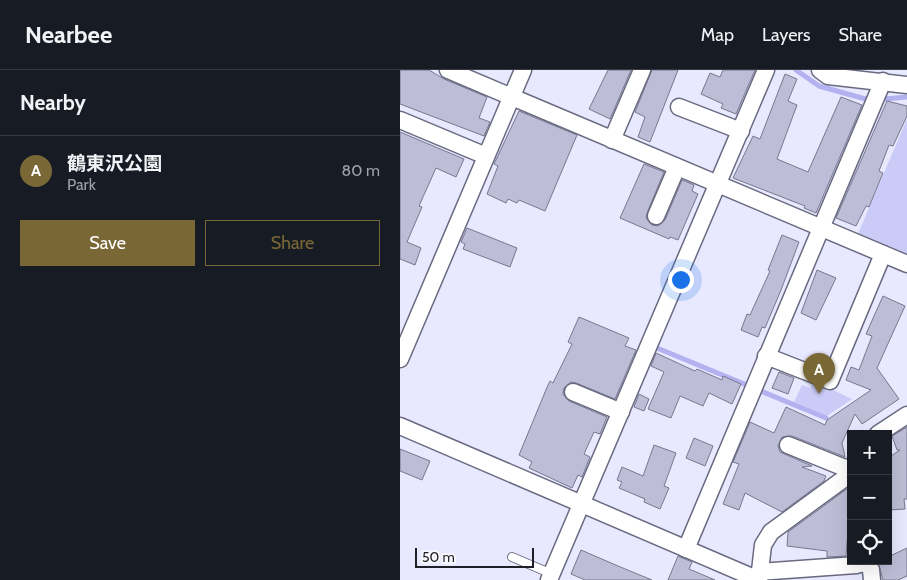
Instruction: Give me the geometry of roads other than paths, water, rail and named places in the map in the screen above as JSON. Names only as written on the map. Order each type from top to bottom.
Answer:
[{"type":"street","points":[[448,70],[907,264]]},
{"type":"street","points":[[400,359],[523,70]]},
{"type":"street","points":[[612,140],[642,70]]},
{"type":"street","points":[[550,577],[766,70]]},
{"type":"street","points":[[826,72],[907,85]]},
{"type":"street","points":[[686,549],[882,81]]},
{"type":"street","points":[[679,107],[741,131]]},
{"type":"street","points":[[400,120],[486,156]]},
{"type":"street","points":[[656,216],[677,167]]},
{"type":"street","points":[[766,356],[830,381],[882,254]]},
{"type":"street","points":[[573,392],[621,412]]},
{"type":"street","points":[[884,430],[907,415]]},
{"type":"street","points":[[400,426],[581,505],[759,577],[856,565]]},
{"type":"street","points":[[788,445],[847,471]]},
{"type":"street","points":[[759,577],[763,545],[771,532],[847,474]]},
{"type":"street","points":[[868,565],[872,580]]},
{"type":"lane","points":[[512,557],[550,577]]},
{"type":"waterway","points":[[796,70],[819,86],[869,100]]},
{"type":"waterway","points":[[885,99],[907,97]]},
{"type":"waterway","points":[[657,348],[826,418]]},
{"type":"place","name":"鶴東沢公園","points":[[819,394]]}]
